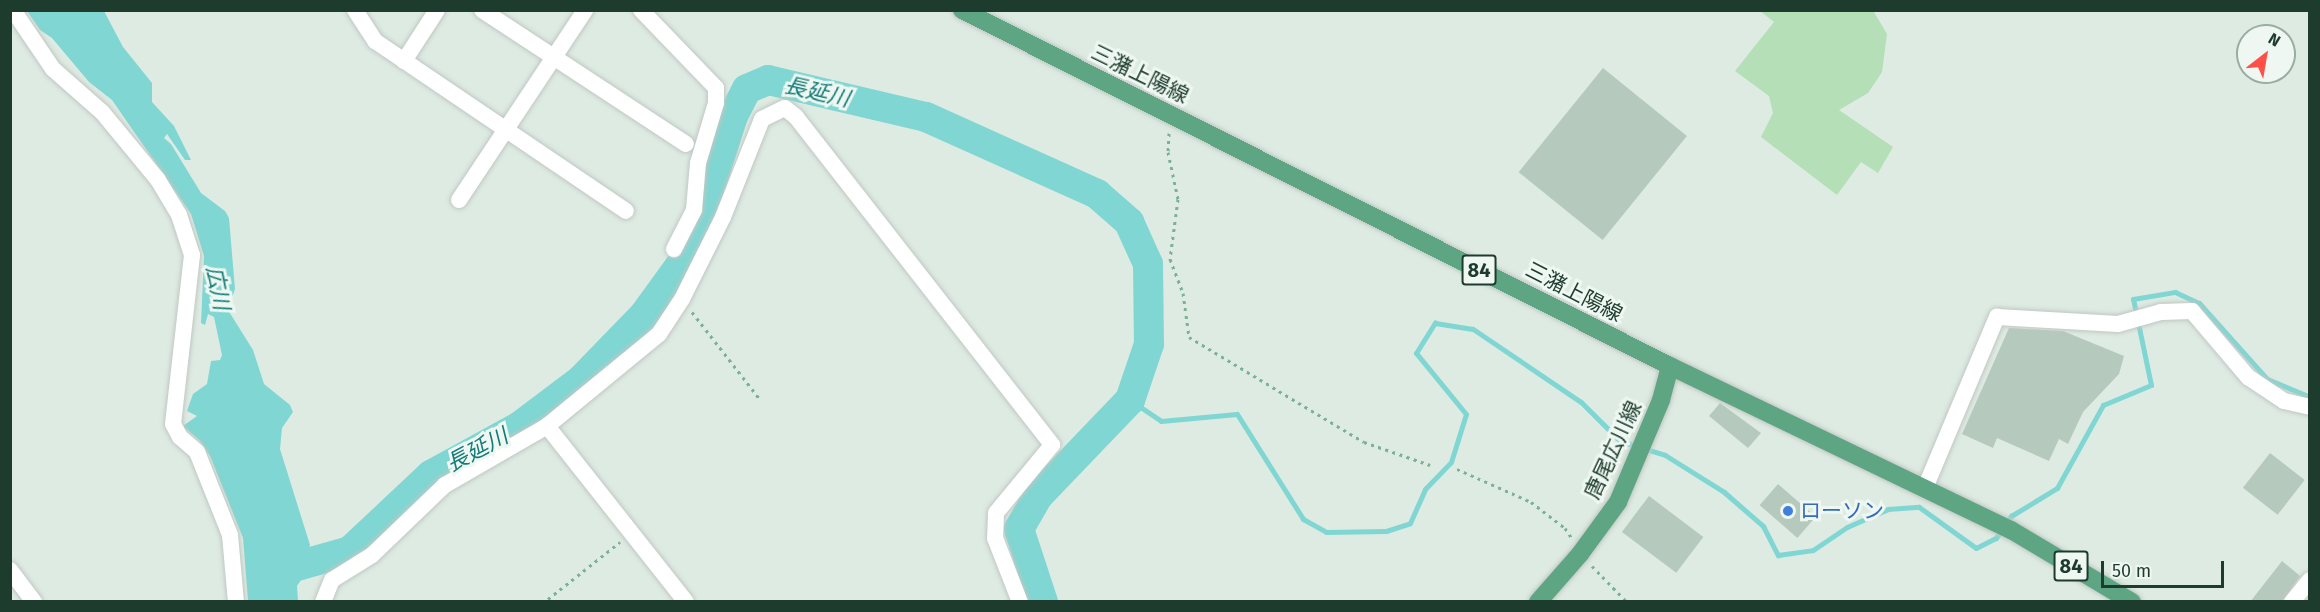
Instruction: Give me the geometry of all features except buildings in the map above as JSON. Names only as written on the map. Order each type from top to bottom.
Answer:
[{"type":"main road","name":"三潴上陽線","points":[[965,11],[1670,366],[2005,527],[2132,602]]},
{"type":"main road","name":"唐尾広川線","points":[[1538,602],[1580,554],[1618,502],[1661,400],[1670,366]]},
{"type":"street","points":[[13,10],[53,69],[102,111],[158,180],[179,215],[192,255],[173,424],[180,437],[197,452],[230,535],[236,602]]},
{"type":"street","points":[[355,10],[375,41],[626,211]]},
{"type":"street","points":[[404,61],[436,10]]},
{"type":"street","points":[[482,10],[686,144]]},
{"type":"street","points":[[459,200],[585,10]]},
{"type":"street","points":[[641,10],[716,88],[716,103],[698,163],[694,210],[674,249]]},
{"type":"street","points":[[323,602],[332,580],[372,555],[445,485],[548,426],[628,362],[658,334],[680,303],[723,216],[762,119],[785,108],[811,135],[1052,445],[996,513],[995,538],[1020,602]]},
{"type":"street","points":[[1925,488],[1997,317],[2118,324],[2138,318],[2192,311],[2248,377],[2284,401],[2310,407]]},
{"type":"street","points":[[548,426],[686,602]]},
{"type":"street","points":[[10,570],[34,602]]},
{"type":"street","points":[[2292,602],[2310,580]]},
{"type":"path","points":[[1169,113],[1168,152],[1178,199],[1170,259],[1183,293],[1189,337],[1364,442],[1431,465]]},
{"type":"path","points":[[680,303],[690,309],[759,398]]},
{"type":"path","points":[[1457,469],[1531,502],[1565,528],[1580,554],[1627,602]]},
{"type":"path","points":[[549,599],[632,533]]},
{"type":"green space","points":[[1760,11],[1874,12],[1887,34],[1882,72],[1868,93],[1839,110],[1893,147],[1878,173],[1861,162],[1837,195],[1761,137],[1773,113],[1769,96],[1735,71],[1774,22]]},
{"type":"water","name":"広川","points":[[27,11],[104,11],[123,47],[152,83],[152,102],[174,126],[191,160],[185,160],[167,134],[164,138],[171,144],[201,193],[225,211],[229,218],[235,289],[228,310],[253,350],[264,384],[290,405],[293,412],[282,428],[280,449],[310,545],[303,577],[297,586],[298,601],[248,601],[243,538],[210,456],[200,441],[183,426],[197,416],[187,411],[193,394],[207,384],[211,361],[220,360],[222,355],[214,317],[208,314],[205,325],[201,323],[204,256],[191,214],[112,100],[89,82],[52,38],[40,30]]},
{"type":"waterway","name":"長延川","points":[[283,570],[350,551],[431,475],[520,426],[581,380],[644,315],[689,253],[733,116],[747,89],[768,80],[926,117],[1097,194],[1129,222],[1148,264],[1149,344],[1130,400],[1038,496],[1019,529],[1043,602]]},
{"type":"waterway","points":[[1130,400],[1161,421],[1237,414],[1303,519],[1326,532],[1386,531],[1410,523],[1425,489],[1451,462],[1466,414],[1416,353],[1435,323],[1473,329],[1581,402],[1620,441],[1665,455],[1724,492],[1763,526],[1778,555],[1813,550],[1847,527],[1888,509],[1919,507],[1976,548],[1996,538],[2011,516],[2057,488],[2103,405],[2151,385],[2133,299],[2175,292],[2199,303],[2267,379],[2310,397]]},
{"type":"place","name":"ローソン","points":[[1788,511]]}]
